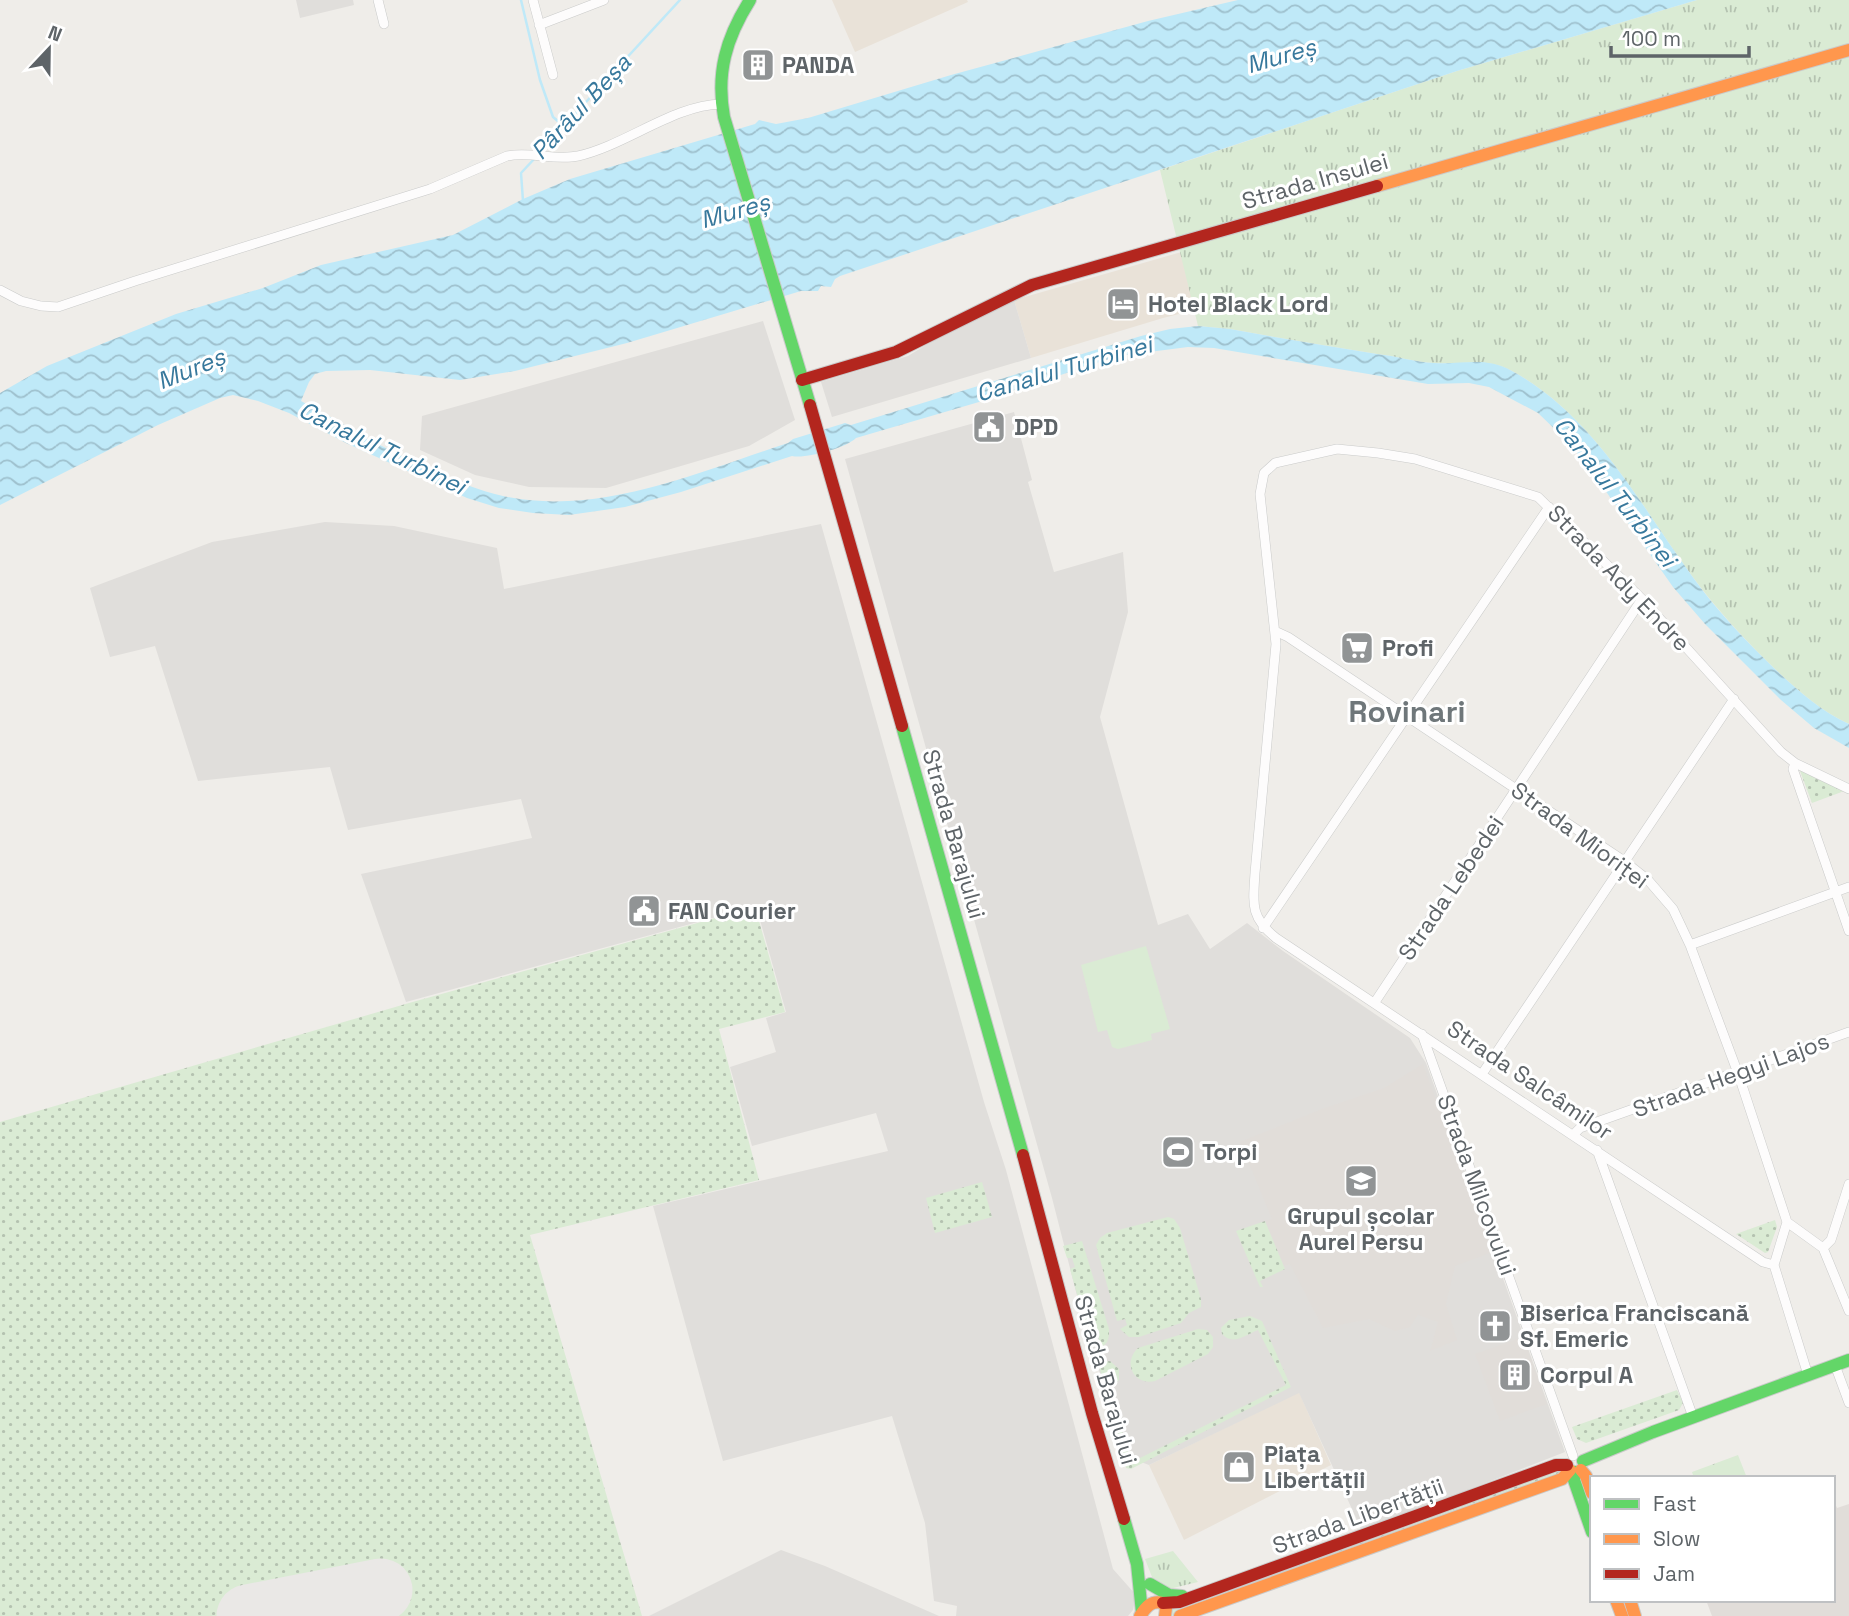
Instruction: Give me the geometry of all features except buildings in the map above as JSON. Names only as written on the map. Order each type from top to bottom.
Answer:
[{"type":"main road","name":"Strada Barajului","points":[[750,0],[731,33],[722,56],[719,71],[722,110],[826,460],[1048,1244],[1092,1413],[1137,1564],[1141,1614]]},
{"type":"main road","name":"Strada Insulei","points":[[802,380],[896,352],[1032,285],[1849,50]]},
{"type":"main road","name":"Strada Libertății","points":[[1180,1616],[1562,1479],[1575,1466],[1693,1417],[1849,1360]]},
{"type":"main road","name":"Strada Libertății","points":[[1141,1614],[1151,1602],[1163,1607],[1179,1602],[1556,1465],[1575,1466]]},
{"type":"main road","points":[[1575,1466],[1586,1476],[1590,1487]]},
{"type":"main road","points":[[1575,1466],[1574,1480],[1590,1526]]},
{"type":"main road","name":"Strada Barajului","points":[[1137,1564],[1163,1607]]},
{"type":"main road","points":[[1150,1584],[1169,1595],[1207,1592]]},
{"type":"street","points":[[378,0],[384,24]]},
{"type":"street","points":[[533,0],[553,75]]},
{"type":"street","points":[[539,25],[604,0]]},
{"type":"street","points":[[0,290],[21,301],[58,307],[430,189],[507,156],[518,153],[575,156],[595,151],[694,107],[722,110]]},
{"type":"street","name":"Strada Ady Endre","points":[[1263,928],[1258,921],[1254,900],[1275,631],[1260,486],[1267,468],[1275,463],[1337,449],[1395,455],[1541,498],[1642,599],[1781,752],[1795,763],[1849,789]]},
{"type":"street","points":[[1263,928],[1549,507]]},
{"type":"street","name":"Strada Lebedei","points":[[1375,1002],[1642,599]]},
{"type":"street","name":"Strada Mioriței","points":[[1275,631],[1288,637],[1624,861],[1648,880],[1673,909],[1690,945],[1738,1073],[1787,1222]]},
{"type":"street","points":[[1482,1074],[1734,699]]},
{"type":"street","points":[[1795,763],[1793,769],[1849,931]]},
{"type":"street","points":[[1690,945],[1849,887]]},
{"type":"street","name":"Strada Salcâmilor","points":[[1263,928],[1763,1262],[1774,1265]]},
{"type":"street","name":"Strada Hegyi Lajos","points":[[1574,1134],[1580,1128],[1849,1032]]},
{"type":"street","name":"Strada Milcovului","points":[[1422,1033],[1575,1466]]},
{"type":"street","points":[[1597,1150],[1693,1417]]},
{"type":"street","points":[[1823,1248],[1833,1235],[1849,1184]]},
{"type":"street","points":[[1808,1375],[1774,1265],[1787,1222],[1823,1248],[1849,1311]]},
{"type":"street","points":[[1835,1365],[1849,1403]]},
{"type":"shaded area","points":[[296,0],[353,0],[354,5],[300,18]]},
{"type":"shaded area","points":[[832,0],[967,0],[968,2],[855,52]]},
{"type":"shaded area","points":[[1185,251],[1203,308],[1031,358],[1014,300]]},
{"type":"shaded area","points":[[1014,300],[1031,358],[832,417],[821,382],[908,356],[939,337]]},
{"type":"shaded area","points":[[763,321],[795,420],[749,446],[606,488],[529,487],[475,475],[420,450],[422,416]]},
{"type":"shaded area","points":[[1014,412],[1032,480],[1028,482],[1054,572],[1123,552],[1128,612],[1100,717],[1158,925],[1188,914],[1210,949],[1247,923],[1283,951],[1410,1038],[1426,1063],[1565,1452],[1362,1531],[1299,1393],[1149,1465],[1133,1459],[1091,1350],[1052,1198],[845,459]]},
{"type":"shaded area","points":[[325,522],[394,526],[497,548],[504,589],[821,524],[984,1102],[1006,1170],[1113,1569],[1136,1595],[1133,1610],[1128,1616],[956,1616],[957,1606],[934,1601],[925,1523],[892,1416],[723,1461],[653,1206],[888,1151],[876,1113],[752,1146],[730,1067],[776,1052],[766,1018],[786,1012],[756,906],[406,1002],[361,874],[532,838],[521,799],[348,830],[330,767],[198,781],[155,646],[110,657],[90,588],[212,542]]},
{"type":"shaded area","name":"Grupul școlar Aurel Persu","points":[[1423,1064],[1492,1252],[1455,1266],[1446,1304],[1457,1340],[1430,1351],[1438,1322],[1418,1315],[1410,1327],[1395,1331],[1369,1319],[1323,1328],[1290,1264],[1284,1266],[1265,1221],[1272,1219],[1240,1142],[1322,1109],[1384,1088]]},
{"type":"shaded area","points":[[1523,1337],[1547,1404],[1500,1421],[1475,1354]]},
{"type":"shaded area","name":"Piața Libertății","points":[[1299,1392],[1331,1465],[1184,1540],[1149,1465]]},
{"type":"shaded area","points":[[1835,1504],[1837,1508],[1849,1504],[1849,1616],[1712,1616],[1707,1602],[1835,1602]]},
{"type":"shaded area","points":[[781,1550],[825,1566],[939,1616],[649,1616]]},
{"type":"green space","points":[[1697,0],[1849,0],[1849,724],[1803,694],[1743,637],[1692,576],[1591,436],[1541,390],[1512,371],[1493,364],[1427,362],[1198,326],[1160,170],[1457,71]]},
{"type":"green space","points":[[1800,771],[1847,790],[1812,803]]},
{"type":"green space","points":[[755,907],[785,1012],[719,1029],[759,1180],[530,1235],[642,1616],[0,1616],[0,1122],[409,1003]]},
{"type":"green space","points":[[1146,946],[1170,1029],[1151,1034],[1152,1040],[1118,1049],[1112,1047],[1107,1030],[1098,1032],[1081,965]]},
{"type":"green space","points":[[982,1182],[992,1217],[935,1233],[926,1198]]},
{"type":"green space","points":[[1168,1217],[1174,1219],[1180,1228],[1201,1307],[1189,1313],[1181,1323],[1139,1337],[1129,1337],[1120,1329],[1127,1325],[1125,1319],[1117,1321],[1096,1245],[1107,1233]]},
{"type":"green space","points":[[1775,1220],[1777,1227],[1768,1252],[1765,1253],[1736,1234]]},
{"type":"green space","points":[[1265,1221],[1285,1269],[1260,1281],[1263,1287],[1260,1287],[1236,1231]]},
{"type":"green space","points":[[1082,1241],[1109,1329],[1107,1342],[1101,1347],[1095,1325],[1086,1327],[1070,1269],[1075,1267],[1072,1258],[1067,1258],[1063,1246]]},
{"type":"green space","points":[[1250,1316],[1262,1321],[1291,1387],[1131,1469],[1126,1468],[1098,1362],[1110,1361],[1119,1369],[1119,1380],[1108,1392],[1132,1462],[1286,1385],[1258,1330],[1235,1339],[1222,1334],[1221,1328],[1229,1320]]},
{"type":"green space","points":[[1198,1329],[1207,1330],[1213,1337],[1213,1347],[1208,1354],[1155,1381],[1148,1382],[1136,1377],[1131,1360],[1138,1348]]},
{"type":"green space","points":[[1677,1390],[1683,1403],[1679,1410],[1586,1443],[1577,1439],[1572,1427]]},
{"type":"green space","points":[[1738,1455],[1746,1476],[1693,1476],[1692,1472]]},
{"type":"green space","points":[[1556,1465],[1562,1479],[1180,1616],[1165,1616],[1166,1612],[1179,1602]]},
{"type":"green space","points":[[1173,1551],[1198,1582],[1169,1589],[1152,1577],[1145,1559]]},
{"type":"water","points":[[1238,0],[1697,0],[1457,71],[840,276],[831,287],[821,286],[818,291],[801,291],[627,343],[515,371],[460,380],[370,370],[326,371],[315,374],[301,401],[365,438],[468,485],[503,496],[539,501],[575,501],[612,496],[684,478],[845,423],[851,425],[1170,329],[1198,326],[1230,329],[1427,362],[1474,362],[1502,366],[1541,390],[1591,436],[1702,589],[1732,625],[1803,694],[1849,724],[1849,748],[1814,728],[1781,700],[1705,624],[1673,587],[1591,470],[1538,413],[1489,387],[1469,383],[1428,384],[1214,348],[1188,347],[1118,356],[979,402],[856,438],[825,452],[792,456],[625,507],[569,515],[499,508],[467,498],[346,443],[289,413],[233,395],[158,425],[0,505],[0,393],[47,366],[176,314],[263,288],[321,265],[453,235],[523,199],[570,179],[755,124],[759,120],[776,124],[808,118],[951,75],[1148,21]]},
{"type":"waterway","points":[[521,0],[540,80],[553,117],[565,127]]},
{"type":"waterway","name":"Pârâul Beșa","points":[[540,152],[680,0]]},
{"type":"waterway","name":"Pârâul Beșa","points":[[523,201],[521,173],[536,157]]},
{"type":"taxiway","points":[[334,1599],[344,1616]]},
{"type":"runway","points":[[248,1616],[381,1590]]},
{"type":"traffic: fast","points":[[750,0],[735,28],[725,56],[721,86],[724,117],[810,405]]},
{"type":"traffic: fast","points":[[902,726],[1023,1155]]},
{"type":"traffic: fast","points":[[1583,1461],[1653,1432],[1849,1360]]},
{"type":"traffic: fast","points":[[1575,1472],[1574,1480],[1590,1526]]},
{"type":"traffic: fast","points":[[1124,1519],[1137,1564],[1142,1613]]},
{"type":"traffic: fast","points":[[1150,1584],[1169,1595],[1182,1596]]},
{"type":"traffic: slow","points":[[1377,186],[1849,50]]},
{"type":"traffic: slow","points":[[1180,1616],[1562,1479],[1570,1470]]},
{"type":"traffic: slow","points":[[1581,1470],[1590,1487]]},
{"type":"traffic: slow","points":[[1140,1616],[1155,1602],[1163,1603],[1166,1608],[1165,1616]]},
{"type":"traffic: slow","points":[[1617,1602],[1622,1616]]},
{"type":"traffic: slow","points":[[1631,1602],[1635,1616]]},
{"type":"traffic: jam","points":[[802,380],[896,352],[1032,285],[1377,186]]},
{"type":"traffic: jam","points":[[810,405],[902,726]]},
{"type":"traffic: jam","points":[[1023,1155],[1092,1413],[1124,1519]]},
{"type":"traffic: jam","points":[[1163,1603],[1179,1602],[1556,1465],[1567,1465]]},
{"type":"place","name":"PANDA","points":[[758,65]]},
{"type":"place","name":"Hotel Black Lord","points":[[1123,304]]},
{"type":"place","name":"DPD","points":[[989,427]]},
{"type":"place","name":"Profi","points":[[1357,648]]},
{"type":"place","name":"FAN Courier","points":[[644,911]]},
{"type":"place","name":"Torpi","points":[[1178,1152]]},
{"type":"place","name":"Grupul școlar Aurel Persu","points":[[1361,1181]]},
{"type":"place","name":"Biserica Franciscană Sf. Emeric","points":[[1495,1326]]},
{"type":"place","name":"Corpul A","points":[[1515,1375]]},
{"type":"place","name":"Piața Libertății","points":[[1239,1467]]},
{"type":"district","name":"Rovinari","points":[[1407,712]]},
{"type":"water label","name":"Mureș","points":[[1281,56]]},
{"type":"water label","name":"Mureș","points":[[735,211]]},
{"type":"water label","name":"Mureș","points":[[191,369]]},
{"type":"water label","name":"Canalul Turbinei","points":[[1064,369]]},
{"type":"water label","name":"Canalul Turbinei","points":[[382,448]]},
{"type":"water label","name":"Canalul Turbinei","points":[[1615,492]]}]
